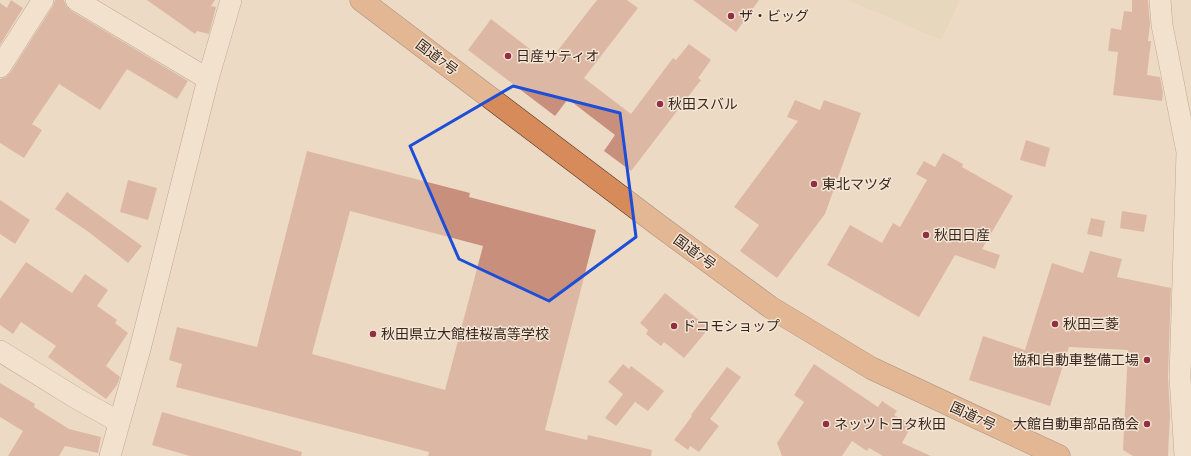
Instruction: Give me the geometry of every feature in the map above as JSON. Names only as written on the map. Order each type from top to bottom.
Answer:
[{"type":"highway","name":"国道7号","points":[[361,0],[656,224],[770,307],[871,368],[1059,456]]},
{"type":"street","points":[[0,67],[43,0]]},
{"type":"street","points":[[76,0],[208,79]]},
{"type":"street","points":[[110,456],[140,350],[208,79],[231,0]]},
{"type":"street","points":[[1160,0],[1162,25],[1187,152],[1186,339],[1180,377],[1185,456]]},
{"type":"street","points":[[1,354],[119,422]]},
{"type":"highlighted area","points":[[513,86],[620,113],[636,237],[549,301],[459,259],[410,146]]},
{"type":"shaded area","points":[[848,0],[960,0],[941,40]]},
{"type":"building","points":[[11,0],[23,8],[0,45],[0,3],[7,8]]},
{"type":"building","points":[[55,0],[64,0],[66,6],[70,10],[188,81],[177,99],[127,69],[100,110],[59,84],[32,124],[42,130],[24,158],[0,143],[0,79],[6,77],[10,73],[53,6]]},
{"type":"building","points":[[147,0],[215,0],[211,6],[216,7],[209,34],[197,31],[195,34]]},
{"type":"building","points":[[597,0],[627,0],[638,8],[584,78],[631,114],[673,58],[676,60],[689,44],[711,60],[698,78],[701,80],[631,171],[604,151],[615,135],[568,99],[555,116],[468,50],[491,19],[548,63]]},
{"type":"building","name":"ザ・ビッグ","points":[[693,0],[759,0],[736,32]]},
{"type":"building","points":[[1132,0],[1148,0],[1150,24],[1148,41],[1151,41],[1147,75],[1160,77],[1163,93],[1162,101],[1113,95],[1118,52],[1108,51],[1111,28],[1121,30],[1124,11],[1132,12]]},
{"type":"building","name":"東北マツダ","points":[[795,100],[820,110],[824,100],[861,113],[825,214],[777,278],[740,251],[759,225],[734,207],[798,121],[787,117]]},
{"type":"building","points":[[1026,140],[1050,148],[1045,167],[1020,160]]},
{"type":"building","points":[[307,151],[470,193],[469,197],[596,230],[545,430],[587,440],[588,435],[652,450],[651,456],[428,456],[429,452],[176,387],[182,364],[169,360],[177,327],[257,347]],"holes":[[[350,211],[483,246],[445,390],[312,354]]]},
{"type":"building","name":"秋田日産","points":[[943,153],[963,164],[962,167],[1013,196],[982,249],[1000,255],[995,269],[955,255],[919,317],[827,265],[850,225],[882,243],[893,223],[900,227],[927,180],[916,174],[924,161],[935,167]]},
{"type":"building","points":[[128,180],[157,188],[148,220],[120,212]]},
{"type":"building","points":[[67,192],[142,246],[128,263],[90,233],[55,209]]},
{"type":"building","points":[[0,200],[30,220],[15,244],[0,234]]},
{"type":"building","points":[[1122,211],[1147,215],[1144,232],[1120,228]]},
{"type":"building","points":[[1091,218],[1105,221],[1102,237],[1087,234]]},
{"type":"building","points":[[1090,251],[1122,259],[1117,277],[1171,288],[1168,377],[1170,414],[1168,456],[1133,456],[1123,450],[1128,350],[1069,347],[1050,406],[969,380],[983,336],[1025,350],[1052,263],[1083,273]]},
{"type":"building","points":[[26,262],[72,293],[85,274],[108,290],[97,306],[117,320],[115,323],[128,333],[106,366],[120,377],[117,385],[106,399],[48,357],[56,346],[21,322],[13,334],[0,325],[0,299]]},
{"type":"building","name":"ドコモショップ","points":[[665,293],[709,328],[684,358],[664,342],[661,346],[646,334],[648,330],[640,323]]},
{"type":"building","points":[[623,364],[629,369],[631,366],[664,391],[648,411],[635,402],[616,426],[605,418],[623,394],[608,382]]},
{"type":"building","name":"ネッツトヨタ秋田","points":[[814,364],[878,407],[882,401],[897,411],[894,415],[912,425],[902,443],[931,456],[883,456],[869,448],[867,451],[852,441],[842,456],[782,456],[777,443],[804,402],[794,395]]},
{"type":"building","points":[[727,367],[741,377],[710,419],[719,426],[699,452],[690,446],[688,450],[674,440]]},
{"type":"building","points":[[0,383],[35,404],[34,407],[69,429],[101,437],[98,453],[65,446],[59,456],[8,456],[23,431],[0,417]]},
{"type":"building","points":[[162,412],[302,452],[301,456],[190,456],[152,445]]},
{"type":"place","name":"ザ・ビッグ","points":[[731,16]]},
{"type":"place","name":"日産サティオ","points":[[508,56]]},
{"type":"place","name":"秋田スバル","points":[[660,104]]},
{"type":"place","name":"東北マツダ","points":[[814,184]]},
{"type":"place","name":"秋田日産","points":[[926,235]]},
{"type":"place","name":"秋田三菱","points":[[1055,324]]},
{"type":"place","name":"ドコモショップ","points":[[674,326]]},
{"type":"place","name":"秋田県立大館桂桜高等学校","points":[[373,334]]},
{"type":"place","name":"協和自動車整備工場","points":[[1147,360]]},
{"type":"place","name":"ネッツトヨタ秋田","points":[[826,424]]},
{"type":"place","name":"大館自動車部品商会","points":[[1147,424]]}]
